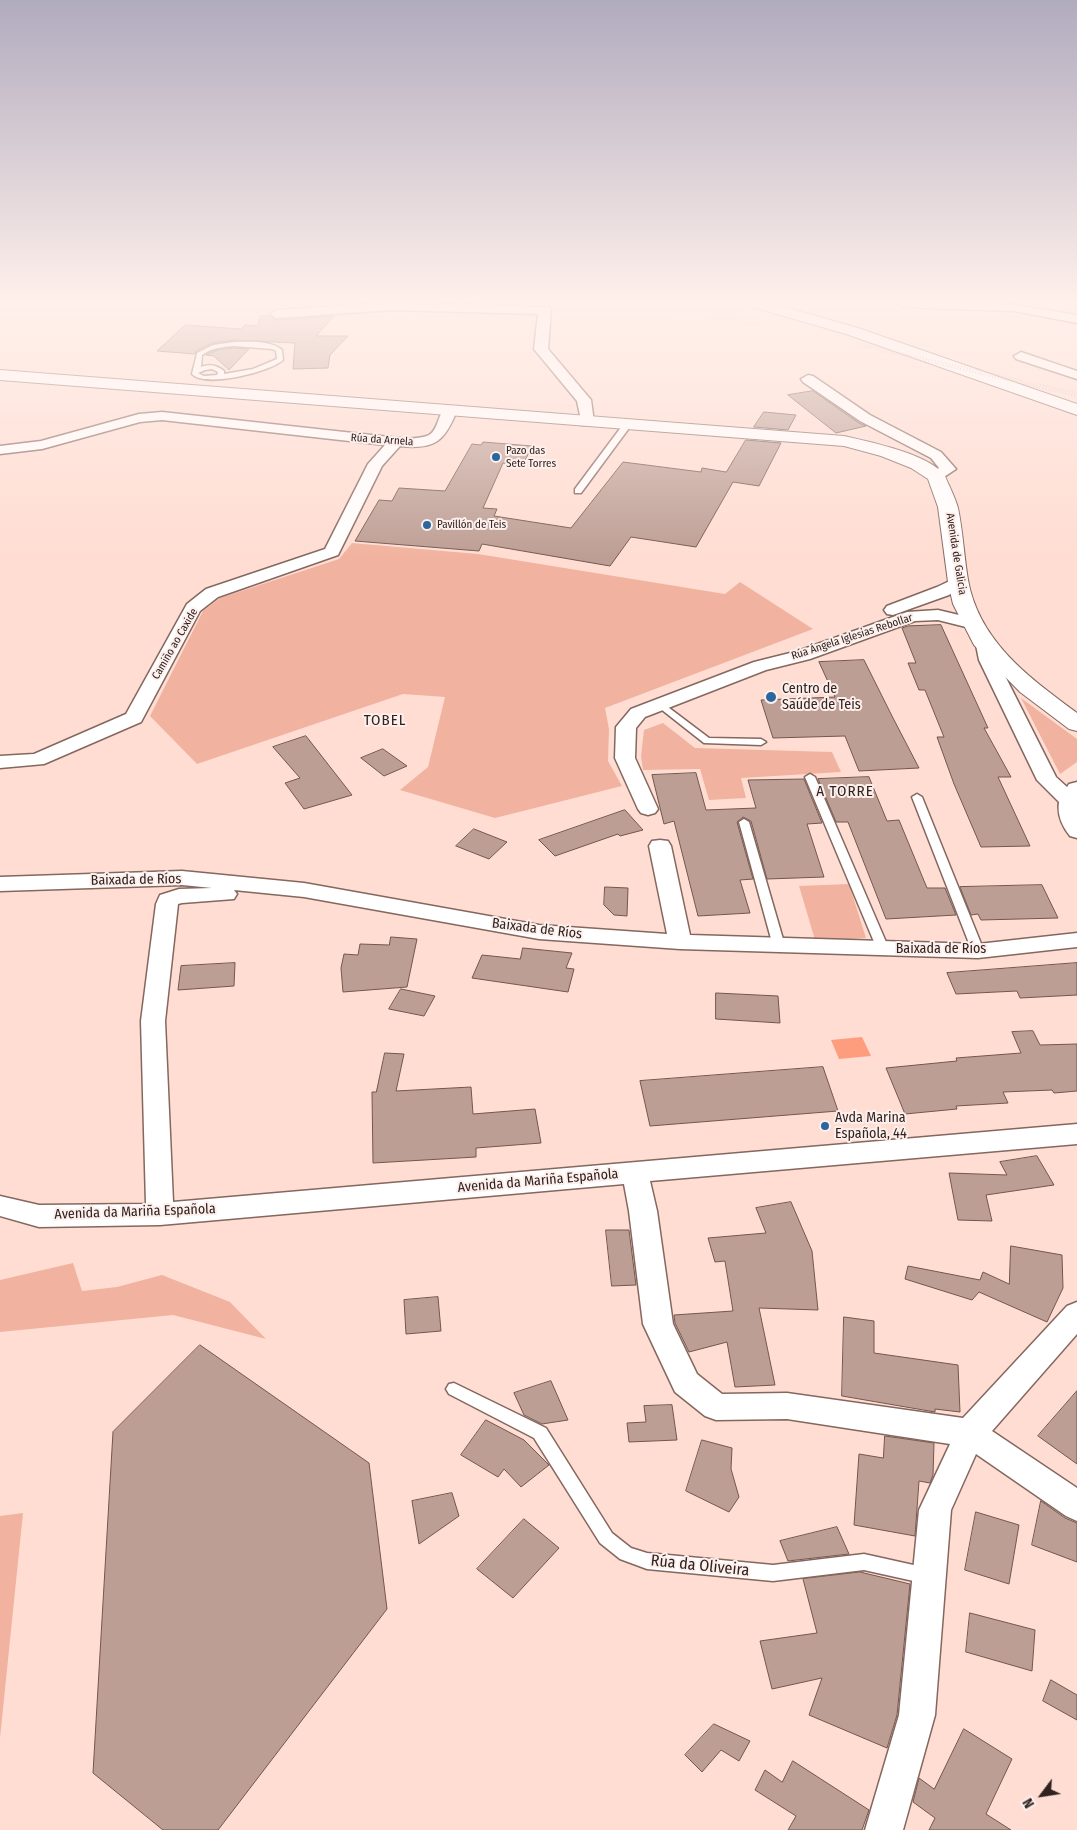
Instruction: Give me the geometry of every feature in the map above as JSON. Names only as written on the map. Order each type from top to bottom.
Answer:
[{"type":"main road","points":[[231,387],[450,410],[844,442],[887,452],[917,464],[936,476]]},
{"type":"main road","points":[[1013,387],[1077,410]]},
{"type":"main road","points":[[1052,387],[1077,396]]},
{"type":"main road","name":"Avenida de Galicia","points":[[936,476],[948,507],[958,582],[964,604],[985,645],[1028,687],[1077,724]]},
{"type":"street","points":[[573,387],[584,400],[587,422]]},
{"type":"street","points":[[820,387],[865,418],[936,455],[948,469],[936,476]]},
{"type":"street","name":"Rúa da Arnela","points":[[0,450],[42,445],[139,418],[162,416],[395,443],[430,441],[440,435],[450,410]]},
{"type":"street","name":"Camiño ao Caxide","points":[[0,762],[38,760],[134,718],[193,608],[212,593],[332,552],[374,464],[395,443]]},
{"type":"street","name":"Rúa Ángela Iglesias Rebollar","points":[[760,666],[793,648],[943,591],[958,582]]},
{"type":"street","name":"Rúa Ángela Iglesias Rebollar","points":[[648,809],[625,758],[626,727],[638,713],[760,666],[804,655],[913,616],[938,615],[974,624]]},
{"type":"street","name":"Avenida de Galicia","points":[[985,645],[988,660],[1047,780],[1074,795],[1068,816],[1077,832]]},
{"type":"street","points":[[660,846],[680,942]]},
{"type":"street","name":"Baixada de Ríos","points":[[0,884],[182,878],[304,890],[539,932],[680,942],[978,951],[1077,940]]},
{"type":"street","points":[[160,1214],[153,1021],[168,900],[179,896],[249,893],[263,886]]},
{"type":"street","name":"Avenida da Mariña Española","points":[[0,1206],[40,1216],[160,1214],[1077,1134]]},
{"type":"street","points":[[635,1172],[643,1211],[658,1324],[686,1383],[709,1401],[716,1406],[787,1406],[970,1433],[1077,1506]]},
{"type":"street","points":[[884,1830],[917,1715],[935,1510],[970,1433],[1077,1314]]},
{"type":"lane","points":[[578,491],[628,424]]},
{"type":"lane","points":[[660,704],[707,740],[760,742]]},
{"type":"lane","points":[[810,776],[884,949]]},
{"type":"lane","points":[[917,797],[978,951]]},
{"type":"lane","points":[[744,822],[779,946]]},
{"type":"lane","name":"Rúa da Oliveira","points":[[454,1389],[540,1433],[606,1538],[626,1554],[647,1562],[773,1573],[864,1562],[929,1576]]},
{"type":"path","points":[[1040,387],[1077,396]]},
{"type":"path","points":[[1041,387],[1077,396]]},
{"type":"shaded area","points":[[352,543],[478,554],[725,594],[740,582],[813,629],[605,708],[609,729],[608,761],[622,786],[495,818],[400,790],[428,767],[445,697],[403,694],[197,764],[150,716],[203,611],[220,598],[339,559]]},
{"type":"shaded area","points":[[1021,698],[1077,739],[1077,762],[1060,774]]},
{"type":"shaded area","points":[[663,723],[695,748],[832,752],[841,772],[741,778],[746,798],[709,800],[700,769],[643,770],[641,756],[644,730]]},
{"type":"shaded area","points":[[849,884],[866,938],[815,940],[799,886]]},
{"type":"shaded area","points":[[862,1037],[871,1056],[839,1059],[831,1040]]},
{"type":"shaded area","points":[[73,1263],[82,1291],[117,1287],[162,1275],[230,1302],[266,1339],[173,1315],[0,1332],[0,1280]]},
{"type":"shaded area","points":[[23,1513],[0,1738],[0,1516]]},
{"type":"building","points":[[813,391],[866,426],[836,433],[788,395]]},
{"type":"building","points":[[764,412],[796,415],[788,430],[754,427]]},
{"type":"building","points":[[746,440],[781,443],[759,486],[733,482],[696,547],[631,537],[610,566],[482,544],[479,551],[355,541],[379,500],[392,501],[399,488],[445,491],[472,444],[481,445],[483,442],[532,446],[523,465],[503,463],[483,508],[497,509],[494,516],[571,528],[623,462],[701,472],[702,468],[726,472]]},
{"type":"building","points":[[941,625],[988,728],[984,728],[1011,777],[998,777],[1030,846],[981,847],[954,784],[937,737],[944,737],[925,690],[919,690],[908,663],[916,663],[902,628],[908,626]]},
{"type":"building","points":[[864,660],[919,768],[859,771],[845,736],[773,738],[761,700],[835,697],[819,662]]},
{"type":"building","points":[[306,736],[352,795],[304,809],[285,783],[300,778],[273,747]]},
{"type":"building","points":[[383,749],[407,766],[384,776],[361,758]]},
{"type":"building","points":[[696,773],[706,810],[756,808],[748,780],[804,779],[822,823],[807,824],[824,877],[767,879],[751,821],[743,817],[737,822],[753,879],[740,880],[750,913],[698,916],[674,821],[664,824],[652,775]]},
{"type":"building","points":[[869,777],[887,821],[899,820],[927,888],[945,888],[956,915],[886,919],[848,822],[836,822],[818,779]]},
{"type":"building","points":[[625,810],[643,830],[620,836],[618,834],[555,856],[539,840]]},
{"type":"building","points":[[474,829],[507,842],[489,859],[456,846]]},
{"type":"building","points":[[1042,885],[1058,918],[981,920],[978,914],[971,915],[960,887]]},
{"type":"building","points":[[605,887],[628,888],[627,916],[614,915],[604,905]]},
{"type":"building","points":[[391,937],[417,939],[407,987],[343,992],[341,968],[344,954],[358,955],[360,944],[389,945]]},
{"type":"building","points":[[523,948],[572,953],[566,968],[574,969],[568,992],[472,978],[482,955],[520,959]]},
{"type":"building","points":[[235,963],[234,986],[178,990],[181,966]]},
{"type":"building","points":[[1077,963],[1077,995],[1020,998],[1017,991],[956,994],[947,973]]},
{"type":"building","points":[[401,989],[435,996],[424,1016],[389,1009]]},
{"type":"building","points":[[716,993],[778,996],[780,1023],[716,1019]]},
{"type":"building","points":[[1033,1031],[1040,1045],[1077,1044],[1077,1091],[1054,1093],[1052,1090],[1003,1092],[1008,1103],[956,1106],[957,1109],[905,1114],[886,1068],[957,1061],[956,1058],[1021,1053],[1012,1032]]},
{"type":"building","points":[[385,1053],[404,1054],[396,1091],[471,1087],[473,1114],[535,1109],[541,1143],[476,1148],[476,1157],[373,1163],[372,1092],[376,1092]]},
{"type":"building","points":[[823,1067],[838,1111],[650,1126],[640,1081]]},
{"type":"building","points":[[1037,1156],[1054,1185],[986,1195],[992,1221],[958,1220],[949,1173],[1007,1175],[1000,1162]]},
{"type":"building","points":[[791,1202],[812,1251],[818,1310],[759,1308],[775,1385],[735,1387],[727,1342],[689,1352],[675,1323],[674,1315],[733,1311],[725,1261],[715,1262],[708,1238],[766,1233],[756,1208]]},
{"type":"building","points":[[606,1230],[629,1230],[636,1285],[612,1286]]},
{"type":"building","points":[[1011,1246],[1062,1255],[1063,1288],[1047,1322],[979,1292],[972,1300],[905,1279],[908,1266],[980,1280],[983,1272],[1009,1284]]},
{"type":"building","points":[[438,1297],[441,1331],[406,1334],[404,1300]]},
{"type":"building","points":[[844,1317],[874,1321],[874,1353],[958,1365],[960,1412],[935,1409],[935,1412],[842,1396]]},
{"type":"building","points":[[200,1345],[369,1463],[387,1609],[218,1830],[163,1830],[93,1773],[113,1432]]},
{"type":"building","points":[[551,1381],[568,1420],[542,1424],[524,1415],[514,1393]]},
{"type":"building","points":[[1077,1391],[1077,1464],[1038,1436]]},
{"type":"building","points":[[672,1405],[677,1440],[629,1442],[627,1423],[646,1422],[644,1406]]},
{"type":"building","points":[[486,1420],[524,1440],[549,1465],[521,1487],[504,1469],[498,1477],[461,1455]]},
{"type":"building","points":[[885,1436],[934,1443],[933,1475],[930,1483],[919,1481],[915,1536],[854,1525],[859,1454],[883,1458]]},
{"type":"building","points":[[702,1440],[732,1448],[731,1469],[739,1497],[729,1512],[686,1491]]},
{"type":"building","points":[[452,1493],[459,1516],[419,1544],[412,1501]]},
{"type":"building","points":[[1041,1501],[1065,1518],[1077,1523],[1077,1562],[1032,1545]]},
{"type":"building","points":[[976,1512],[1019,1525],[1009,1584],[965,1570]]},
{"type":"building","points":[[524,1519],[559,1548],[513,1598],[477,1569]]},
{"type":"building","points":[[837,1527],[849,1554],[788,1561],[780,1541]]},
{"type":"building","points":[[860,1572],[910,1584],[897,1715],[887,1748],[809,1715],[822,1678],[772,1689],[760,1641],[817,1633],[803,1579]]},
{"type":"building","points":[[970,1613],[1035,1630],[1032,1671],[966,1652]]},
{"type":"building","points":[[1051,1680],[1077,1695],[1077,1720],[1043,1701]]},
{"type":"building","points":[[714,1724],[750,1741],[739,1761],[721,1750],[702,1772],[685,1755]]},
{"type":"building","points":[[964,1729],[1012,1759],[986,1814],[1011,1830],[929,1830],[935,1818],[913,1802],[919,1778],[934,1789]]},
{"type":"building","points":[[793,1761],[869,1810],[862,1830],[788,1830],[796,1816],[755,1790],[765,1770],[782,1782]]},
{"type":"place","name":"Pazo das Sete Torres","points":[[496,457]]},
{"type":"place","name":"Pavillón de Teis","points":[[427,525]]},
{"type":"place","name":"Centro de Saúde de Teis","points":[[771,697]]},
{"type":"place","name":"Avda Marina Española, 44","points":[[825,1126]]},
{"type":"district","name":"TOBEL","points":[[385,721]]},
{"type":"district","name":"A TORRE","points":[[845,792]]}]
